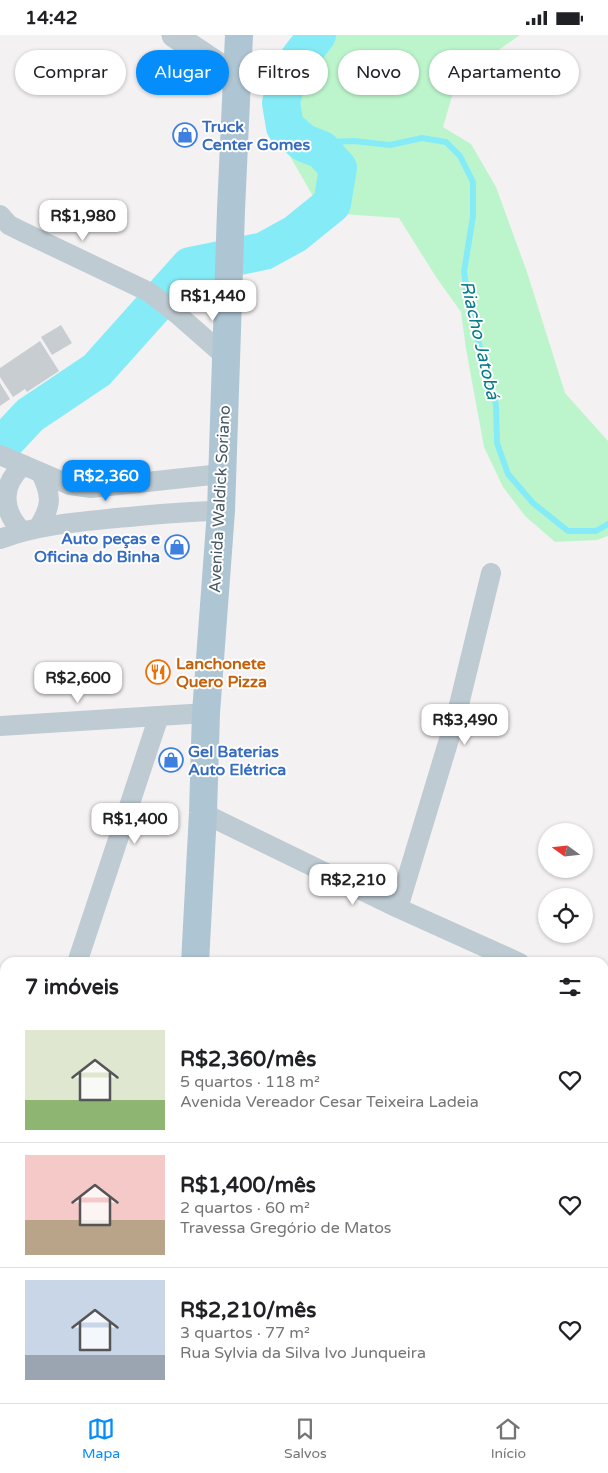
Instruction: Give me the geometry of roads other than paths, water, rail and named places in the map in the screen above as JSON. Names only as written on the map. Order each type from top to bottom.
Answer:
[{"type":"main road","name":"Avenida Waldick Soriano","points":[[195,957],[206,713],[221,511],[230,210],[239,35]]},
{"type":"street","points":[[174,35],[238,78]]},
{"type":"street","points":[[0,215],[9,225],[148,292],[176,313],[226,357]]},
{"type":"street","points":[[0,455],[70,485],[91,488],[221,474]]},
{"type":"street","points":[[30,529],[49,509],[48,488],[33,469]]},
{"type":"street","points":[[30,529],[9,516],[6,501],[12,479],[17,471],[33,469]]},
{"type":"street","points":[[0,539],[30,529],[58,524],[174,512],[221,511]]},
{"type":"street","points":[[398,908],[457,713],[491,573]]},
{"type":"street","points":[[0,726],[206,713]]},
{"type":"street","points":[[79,957],[159,716]]},
{"type":"street","points":[[203,813],[398,908],[507,957]]},
{"type":"waterway","points":[[0,447],[30,415],[97,370],[190,266],[264,251],[295,234],[332,204],[338,168],[322,150],[304,143],[285,127],[281,103],[288,73],[317,35]]},
{"type":"waterway","name":"Riacho Jatobá","points":[[304,143],[354,141],[390,145],[422,138],[446,142],[460,156],[473,182],[473,216],[464,272],[470,312],[496,405],[497,443],[508,474],[533,503],[568,531],[596,531],[608,524]]},
{"type":"place","name":"Truck Center Gomes","points":[[185,135]]},
{"type":"place","name":"Auto peças e Oficina do Binha","points":[[177,547]]},
{"type":"place","name":"Lanchonete Quero Pizza","points":[[158,672]]},
{"type":"place","name":"Gel Baterias Auto Elétrica","points":[[171,760]]}]
